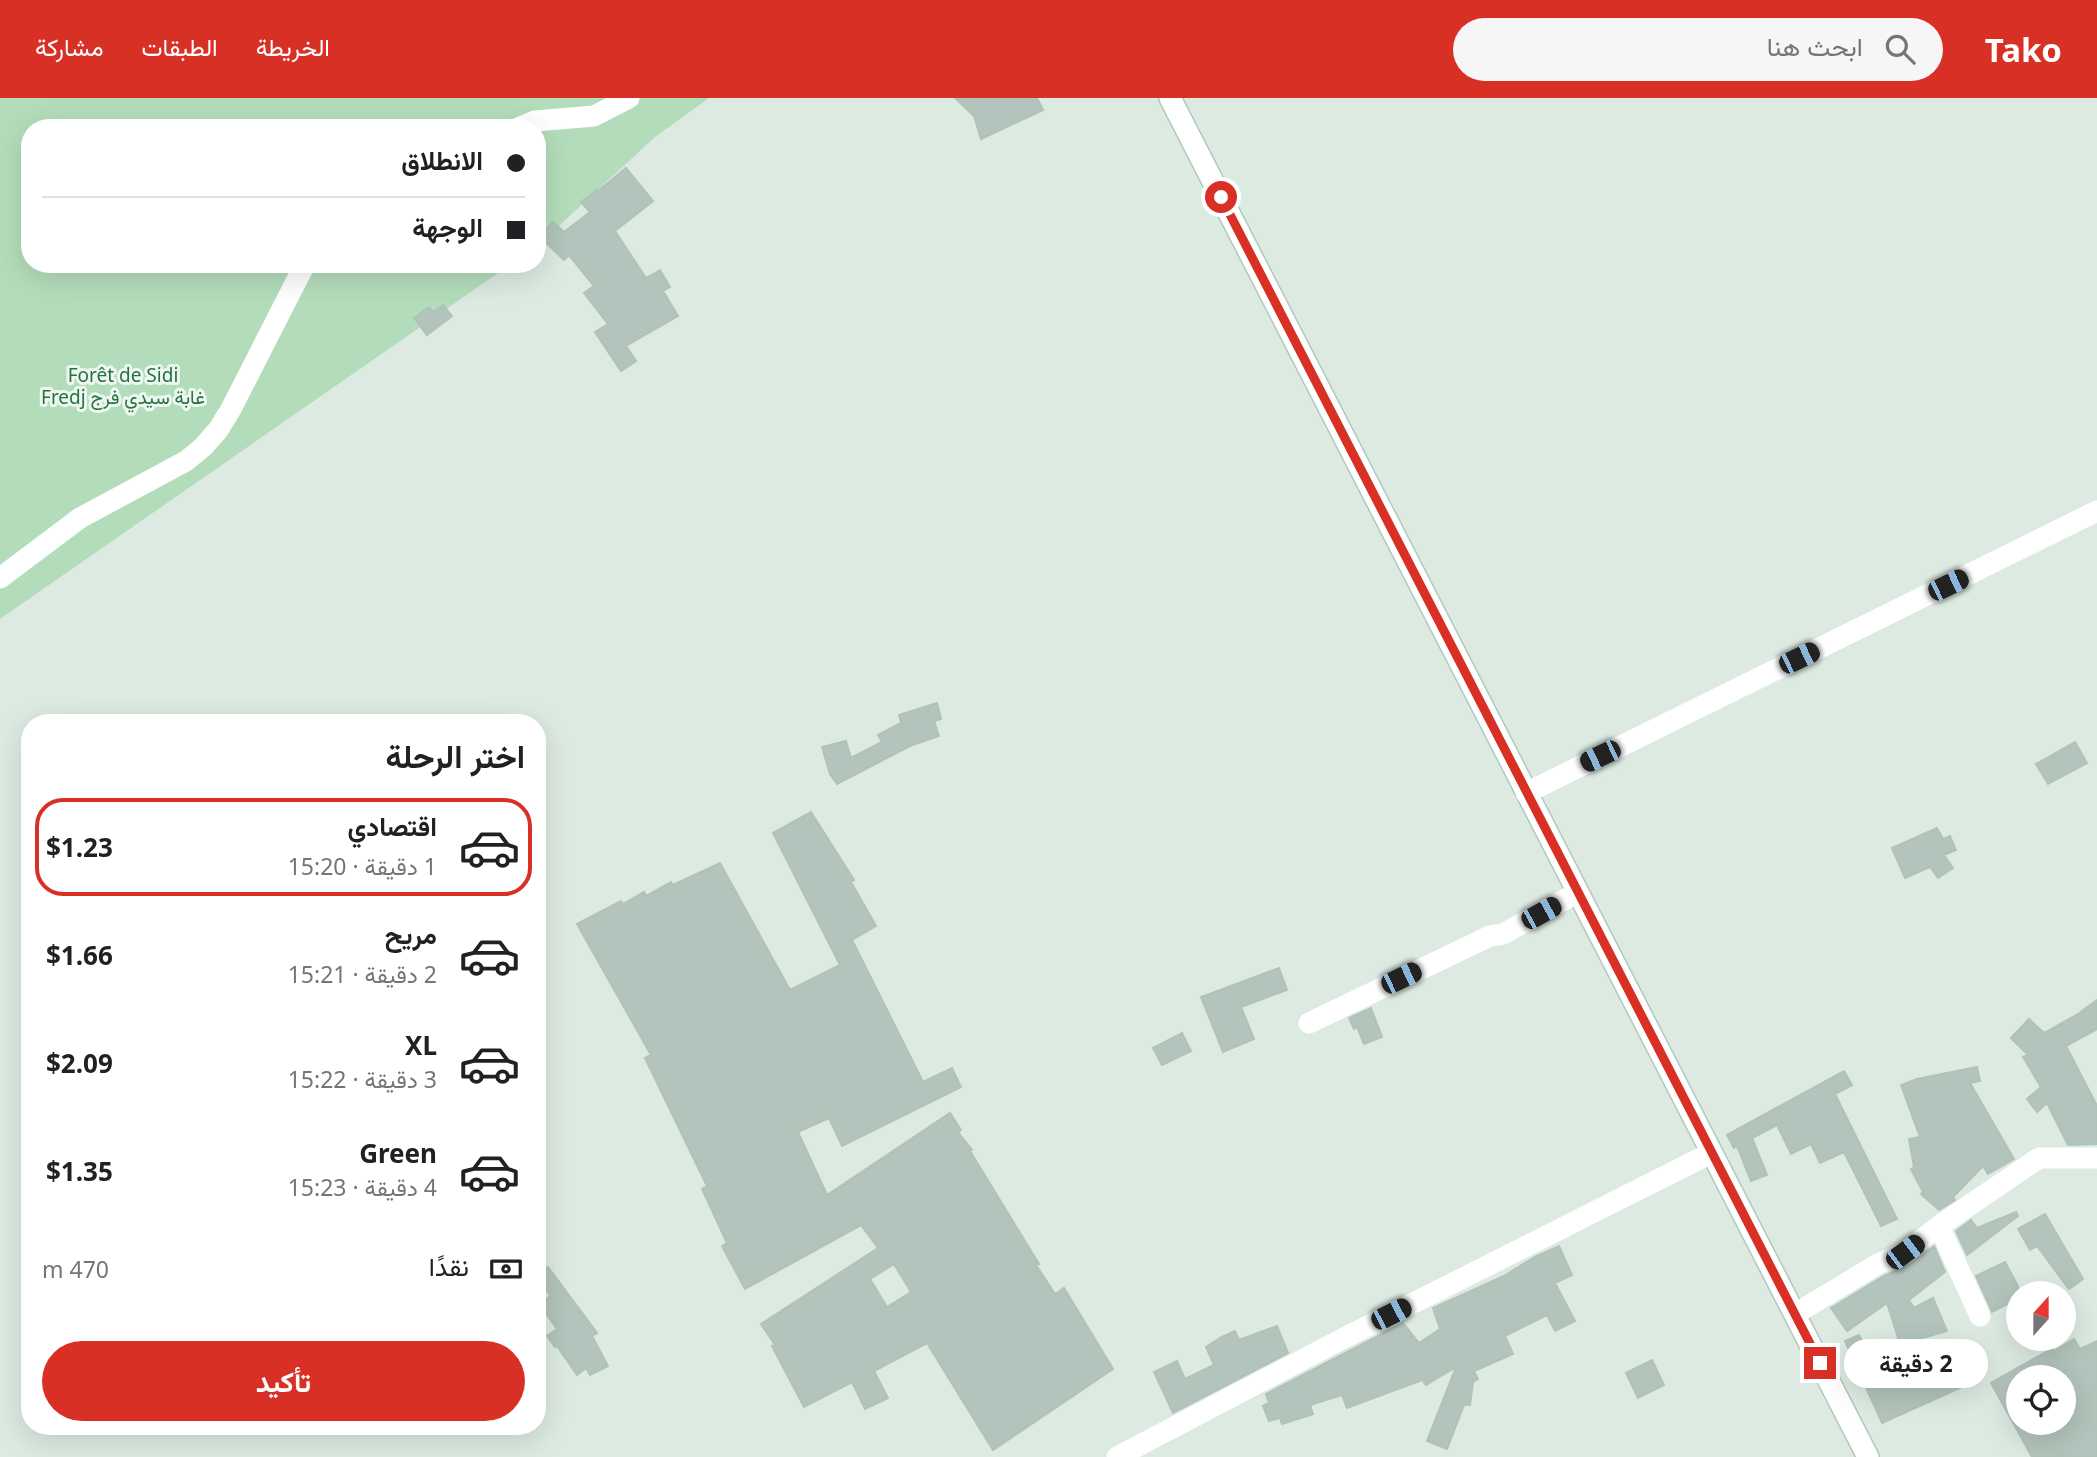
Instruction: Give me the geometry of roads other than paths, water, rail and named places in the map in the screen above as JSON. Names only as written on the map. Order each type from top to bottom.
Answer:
[{"type":"street","points":[[546,120],[594,116],[629,98]]},
{"type":"street","points":[[1170,98],[1868,1457]]},
{"type":"street","points":[[0,579],[80,518],[168,472],[204,447],[231,410],[300,273]]},
{"type":"street","points":[[1526,793],[2097,511]]},
{"type":"street","points":[[1309,1023],[1490,936],[1503,934],[1577,893]]},
{"type":"street","points":[[1117,1457],[1342,1339],[1711,1153]]},
{"type":"street","points":[[1795,1314],[1878,1264],[1905,1252],[2039,1158],[2097,1158]]},
{"type":"street","points":[[1939,1226],[1980,1316]]},
{"type":"park label","name":"Forêt de Sidi Fredj غابة سيدي فرج","points":[[123,386]]}]
